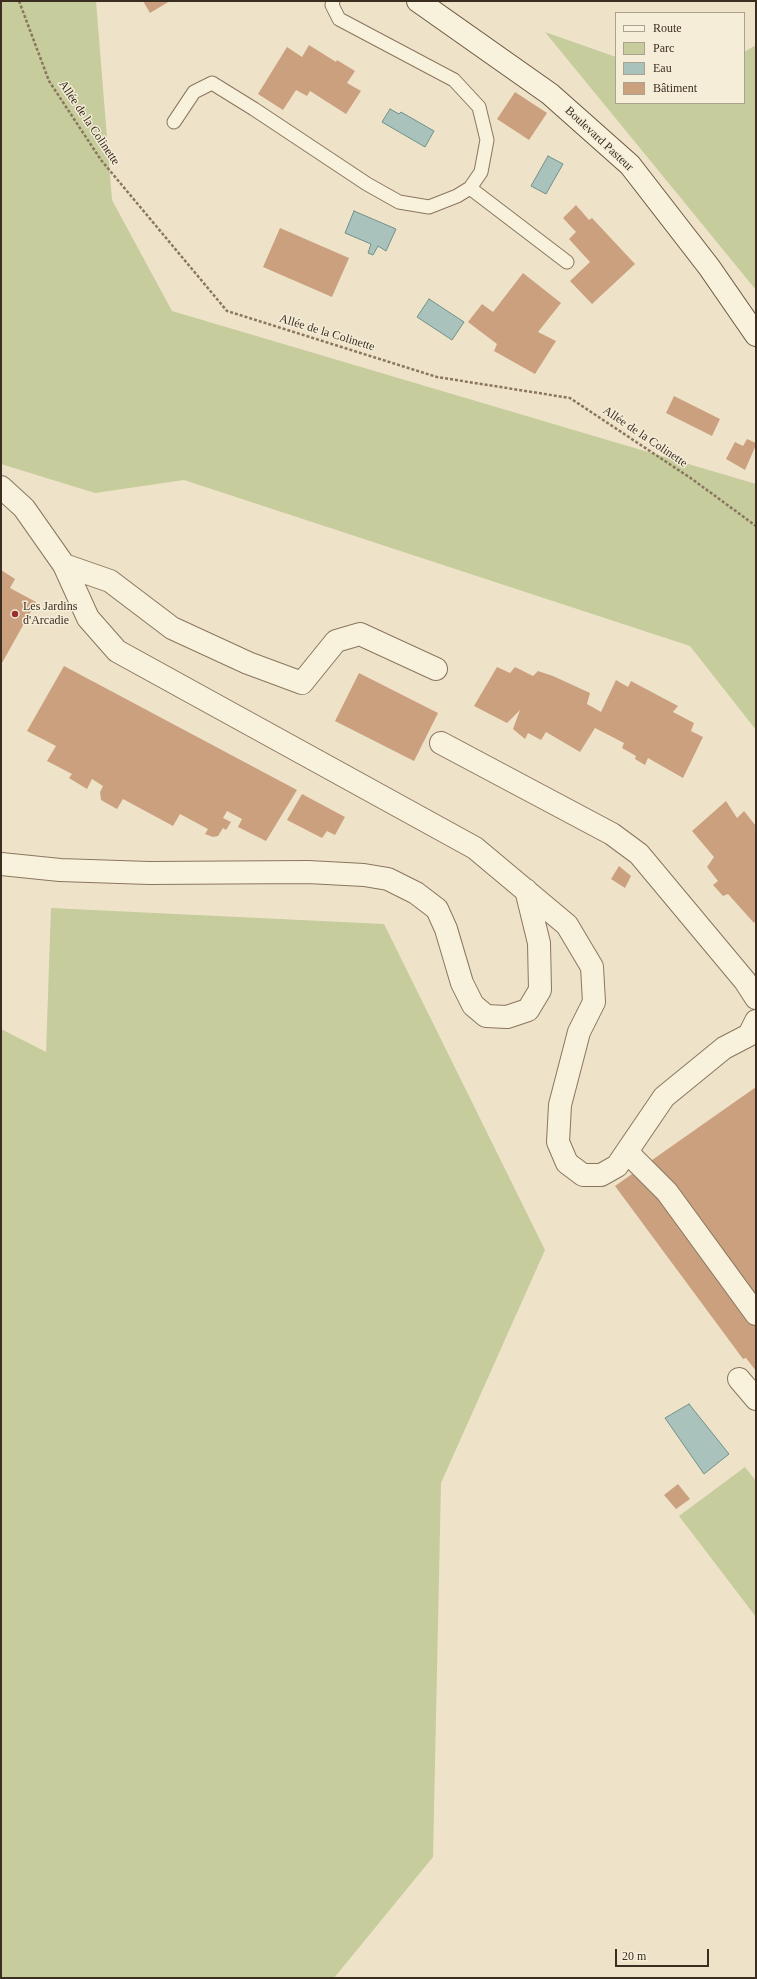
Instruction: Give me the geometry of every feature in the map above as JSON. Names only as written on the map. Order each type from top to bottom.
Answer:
[{"type":"street","name":"Boulevard Pasteur","points":[[418,1],[550,94],[630,165],[709,267],[756,335]]},
{"type":"street","points":[[1,487],[24,508],[64,564],[88,618],[117,651],[476,848],[567,925],[592,968],[594,1002],[578,1032],[560,1104],[558,1142],[567,1163],[583,1175],[601,1175],[617,1166],[628,1153],[664,1097],[724,1048],[749,1035],[756,1020]]},
{"type":"street","points":[[64,564],[110,581],[172,628],[248,663],[302,683],[336,641],[360,634],[436,669]]},
{"type":"street","points":[[441,743],[612,834],[639,854],[745,981],[756,998]]},
{"type":"street","points":[[1,864],[60,870],[149,874],[308,872],[364,875],[388,879],[416,893],[437,908],[446,929],[462,983],[473,1005],[486,1016],[507,1017],[528,1010],[540,990],[539,943],[526,890]]},
{"type":"street","points":[[628,1153],[667,1192],[756,1314]]},
{"type":"street","points":[[739,1379],[756,1399]]},
{"type":"lane","points":[[174,122],[194,92],[212,83],[367,184],[399,202],[429,207],[457,196],[470,188],[480,172],[487,140],[479,107],[454,80],[339,19],[332,5],[333,1]]},
{"type":"lane","points":[[470,188],[567,262]]},
{"type":"path","name":"Allée de la Colinette","points":[[19,1],[50,81],[101,160],[227,311],[438,377],[570,398],[692,479],[756,526]]},
{"type":"green space","points":[[1,1],[96,1],[112,200],[172,311],[756,484],[756,730],[690,646],[184,480],[95,493],[1,464]]},
{"type":"green space","points":[[545,32],[615,57],[615,104],[745,104],[745,51],[756,45],[756,290]]},
{"type":"green space","points":[[51,908],[384,924],[545,1250],[441,1483],[433,1857],[334,1978],[1,1978],[1,1029],[46,1052]]},
{"type":"green space","points":[[745,1467],[756,1481],[756,1617],[679,1516]]},
{"type":"water","points":[[390,109],[399,114],[401,112],[434,131],[425,147],[382,122]]},
{"type":"water","points":[[548,156],[563,164],[546,194],[531,186]]},
{"type":"water","points":[[354,211],[396,229],[386,251],[378,246],[373,255],[368,253],[371,244],[345,233]]},
{"type":"water","points":[[429,299],[464,322],[452,340],[417,317]]},
{"type":"water","points":[[689,1404],[729,1454],[704,1474],[665,1418]]},
{"type":"building","points":[[143,1],[170,1],[150,13]]},
{"type":"building","points":[[309,45],[336,62],[337,60],[355,71],[347,83],[361,91],[346,114],[310,91],[307,96],[296,90],[283,110],[258,94],[287,47],[302,57]]},
{"type":"building","points":[[515,92],[547,113],[529,140],[497,119]]},
{"type":"building","points":[[576,205],[589,220],[592,218],[635,264],[592,304],[570,281],[590,262],[569,239],[576,232],[563,218]]},
{"type":"building","points":[[280,228],[349,258],[332,297],[263,267]]},
{"type":"building","points":[[523,273],[561,303],[538,332],[556,341],[535,374],[494,351],[497,344],[468,322],[482,304],[493,312]]},
{"type":"building","points":[[674,396],[720,419],[712,436],[666,413]]},
{"type":"building","points":[[747,439],[756,443],[756,445],[745,470],[726,459],[735,442],[743,446]]},
{"type":"building","name":"Les Jardins d'Arcadie","points":[[1,570],[15,579],[10,588],[36,602],[2,663]]},
{"type":"building","points":[[64,666],[297,790],[266,841],[238,827],[242,819],[227,811],[223,818],[231,822],[226,830],[223,828],[218,836],[213,837],[205,834],[208,829],[180,814],[173,826],[123,799],[117,809],[101,800],[100,792],[103,786],[92,779],[87,789],[69,778],[72,774],[47,761],[56,746],[27,731]]},
{"type":"building","points":[[497,667],[510,673],[515,667],[533,676],[538,671],[553,676],[590,693],[587,704],[601,712],[616,680],[628,687],[631,681],[678,706],[673,712],[694,723],[691,731],[703,737],[683,778],[648,758],[645,765],[635,759],[636,756],[622,748],[624,743],[595,728],[580,752],[546,732],[541,740],[528,733],[525,739],[513,729],[520,710],[507,723],[474,706]]},
{"type":"building","points":[[359,673],[438,713],[414,761],[335,721]]},
{"type":"building","points":[[302,794],[345,817],[335,835],[327,831],[322,838],[287,820]]},
{"type":"building","points":[[726,801],[737,818],[744,811],[756,826],[756,919],[754,923],[728,894],[723,896],[713,885],[718,881],[707,867],[714,857],[692,831]]},
{"type":"building","points":[[619,866],[631,876],[625,888],[611,879]]},
{"type":"building","points":[[756,1087],[756,1371],[746,1358],[743,1359],[615,1186]]},
{"type":"building","points":[[678,1484],[690,1499],[676,1509],[664,1495]]},
{"type":"place","name":"Les Jardins d'Arcadie","points":[[15,614]]}]
